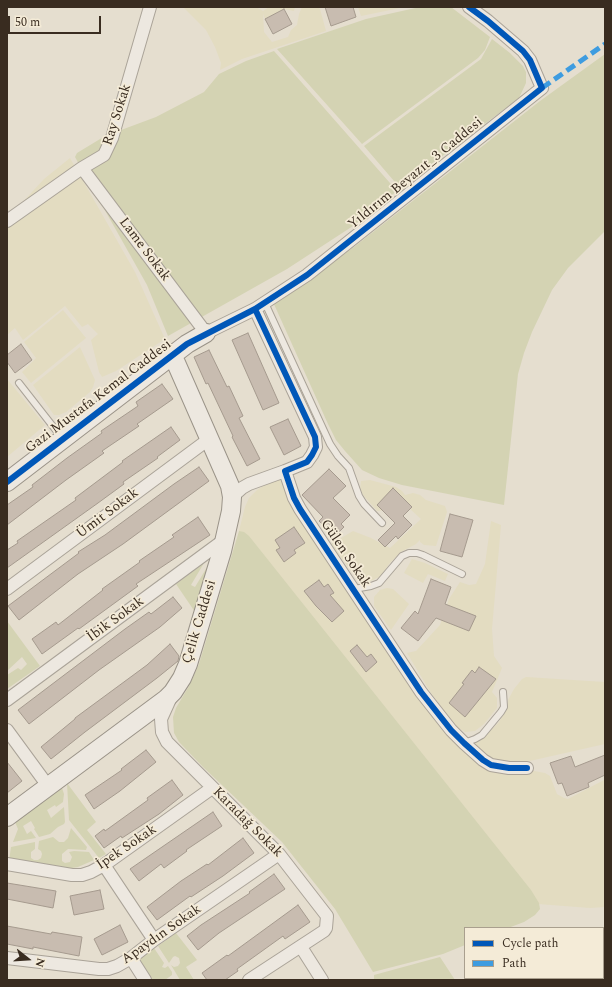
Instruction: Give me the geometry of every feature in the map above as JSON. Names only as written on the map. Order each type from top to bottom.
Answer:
[{"type":"street","name":"Ray Sokak","points":[[7,221],[82,168],[104,155],[112,138],[150,7]]},
{"type":"street","name":"Yıldırım Beyazıt_3 Caddesi","points":[[206,333],[260,306],[307,275],[542,88],[530,60],[523,51],[469,7]]},
{"type":"street","name":"Lame Sokak","points":[[82,168],[206,333]]},
{"type":"street","points":[[232,497],[249,484],[307,462],[316,447],[315,437],[260,306]]},
{"type":"street","name":"Gazi Mustafa Kemal Caddesi","points":[[7,482],[187,344],[206,333]]},
{"type":"street","name":"Çelik Caddesi","points":[[7,817],[166,699],[173,692],[182,678],[188,664],[222,551],[231,511],[232,497],[230,486],[173,356]]},
{"type":"street","name":"Ümit Sokak","points":[[7,589],[209,439]]},
{"type":"street","name":"Gülen Sokak","points":[[285,471],[294,498],[300,509],[421,692],[464,743],[483,760],[491,765],[509,768],[528,768]]},
{"type":"street","name":"İbik Sokak","points":[[7,700],[224,540]]},
{"type":"street","name":"Karadağ Sokak","points":[[173,692],[162,719],[161,726],[164,738],[279,854],[327,916],[326,928],[324,931],[249,980]]},
{"type":"street","points":[[7,730],[48,786]]},
{"type":"street","name":"İpek Sokak","points":[[7,864],[72,876],[82,875],[104,865],[212,788]]},
{"type":"street","name":"Apaydın Sokak","points":[[7,958],[99,969],[108,969],[117,966],[131,958],[154,940],[279,854]]},
{"type":"street","points":[[104,865],[154,940]]},
{"type":"street","points":[[301,947],[322,980]]},
{"type":"street","points":[[131,958],[145,980]]},
{"type":"lane","points":[[260,306],[330,444],[349,468],[361,500],[382,523]]},
{"type":"lane","points":[[19,383],[63,438]]},
{"type":"lane","points":[[354,589],[379,583],[402,556],[409,553],[423,555],[462,574]]},
{"type":"lane","points":[[464,743],[482,735],[501,712],[504,707],[503,692]]},
{"type":"shaded area","points":[[183,7],[256,7],[263,11],[269,7],[295,7],[294,11],[284,9],[265,19],[263,14],[264,32],[272,42],[288,37],[291,30],[297,25],[302,7],[318,7],[320,9],[326,31],[242,59],[220,70],[221,63],[206,30]]},
{"type":"shaded area","points":[[358,7],[405,7],[361,16]]},
{"type":"shaded area","points":[[70,158],[135,272],[165,339],[116,371],[102,377],[99,372],[91,340],[98,334],[88,324],[82,327],[65,306],[23,340],[15,328],[7,335],[7,219],[44,179]]},
{"type":"shaded area","points":[[63,310],[86,338],[31,383],[22,372],[36,358],[24,342]]},
{"type":"shaded area","points":[[80,347],[95,380],[93,387],[90,392],[66,412],[59,415],[54,415],[33,385]]},
{"type":"shaded area","points":[[7,379],[45,425],[7,457]]},
{"type":"shaded area","points":[[282,478],[448,734],[468,755],[485,768],[515,772],[534,771],[545,773],[550,776],[557,794],[568,799],[604,780],[605,907],[590,908],[538,904],[239,531],[245,507],[249,498],[257,490],[271,481]]},
{"type":"shaded area","points":[[370,480],[396,487],[405,495],[413,493],[420,495],[426,500],[445,506],[447,512],[436,546],[424,545],[420,542],[420,540],[416,544],[401,552],[389,564],[381,576],[366,582],[357,579],[331,544],[353,531],[390,548],[421,519],[398,498],[385,510],[377,511],[363,495],[360,489],[361,481]]},
{"type":"shaded area","points":[[491,521],[501,525],[492,629],[494,656],[502,668],[492,692],[497,698],[497,708],[484,724],[475,731],[465,732],[455,726],[431,693],[407,653],[416,651],[440,625],[449,599],[460,582],[469,585],[476,584],[485,564]]},
{"type":"shaded area","points":[[412,559],[425,563],[448,574],[445,581],[428,574],[423,583],[404,573]]},
{"type":"shaded area","points":[[387,588],[393,589],[409,604],[391,630],[374,606],[374,597],[380,590]]},
{"type":"shaded area","points":[[526,677],[605,682],[605,744],[512,765],[488,758],[472,744],[481,740],[499,722],[506,710],[508,700],[514,689],[522,679]]},
{"type":"green space","points":[[420,7],[451,7],[490,37],[485,50],[478,58],[362,144],[277,49],[366,19]]},
{"type":"green space","points":[[492,39],[510,53],[523,66],[526,72],[526,83],[519,98],[400,188],[364,146],[481,59]]},
{"type":"green space","points":[[274,51],[397,191],[353,226],[287,269],[168,336],[147,285],[75,157],[77,153],[105,136],[156,117],[204,92],[219,74],[246,61]]},
{"type":"green space","points":[[605,54],[605,231],[568,268],[552,290],[532,332],[524,353],[518,374],[504,505],[402,485],[379,478],[362,470],[336,440],[273,302],[354,247],[540,101]]},
{"type":"green space","points":[[239,531],[244,532],[249,536],[531,890],[539,903],[540,909],[535,915],[524,922],[511,927],[464,927],[464,945],[443,954],[373,972],[335,909],[282,842],[203,767],[179,742],[174,733],[173,717],[176,708],[189,686],[199,664]]},
{"type":"green space","points":[[204,563],[191,585],[195,587],[209,564],[195,612],[176,584]]},
{"type":"green space","points":[[7,621],[40,666],[7,689],[7,675],[18,668],[21,670],[27,664],[22,657],[7,671]]},
{"type":"green space","points":[[67,783],[96,822],[87,830],[106,854],[99,858],[69,820]]},
{"type":"green space","points":[[62,788],[64,794],[63,802],[56,807],[55,805],[47,810],[51,818],[64,807],[64,824],[50,834],[39,837],[31,821],[23,826],[27,834],[31,831],[36,838],[13,842],[18,829],[15,822]]},
{"type":"green space","points":[[71,828],[87,847],[86,850],[68,849],[62,854],[62,861],[65,863],[70,862],[72,857],[69,852],[74,851],[89,852],[94,860],[78,867],[66,869],[9,861],[11,847],[35,842],[35,849],[31,852],[31,858],[38,860],[41,858],[42,854],[38,849],[39,841],[53,837],[59,842],[64,842],[68,838]]},
{"type":"green space","points":[[176,933],[197,960],[186,967],[194,980],[180,980],[171,965],[174,967],[178,966],[180,963],[179,958],[175,956],[173,957],[169,963],[158,946]]},
{"type":"green space","points":[[154,948],[164,963],[162,967],[165,968],[168,966],[172,972],[172,975],[165,980],[151,980],[140,962],[141,957]]},
{"type":"green space","points":[[440,957],[455,980],[374,980],[374,975]]},
{"type":"building","points":[[325,7],[353,7],[356,17],[331,26]]},
{"type":"building","points":[[284,9],[292,24],[273,34],[265,19]]},
{"type":"building","points":[[248,333],[279,403],[263,410],[232,340]]},
{"type":"building","points":[[21,344],[32,360],[15,373],[7,362],[7,355]]},
{"type":"building","points":[[209,350],[227,387],[229,386],[243,416],[239,418],[260,459],[247,466],[232,437],[233,436],[208,383],[206,384],[194,357]]},
{"type":"building","points":[[162,384],[173,399],[137,424],[139,426],[102,451],[104,453],[7,525],[7,505],[33,487],[32,485],[102,433],[101,431],[138,406],[136,402]]},
{"type":"building","points":[[288,419],[301,446],[284,455],[270,427]]},
{"type":"building","points":[[171,427],[180,440],[157,457],[158,458],[123,482],[124,484],[7,568],[7,550],[18,543],[17,541],[76,500],[75,498],[123,462],[122,461]]},
{"type":"building","points":[[199,467],[209,481],[123,544],[78,574],[19,620],[8,606],[79,553],[78,552],[105,535]]},
{"type":"building","points":[[329,469],[346,486],[333,498],[350,515],[341,524],[344,527],[335,536],[319,521],[323,517],[302,495]]},
{"type":"building","points":[[393,488],[412,507],[403,516],[412,525],[398,539],[396,536],[385,547],[378,540],[395,523],[377,505]]},
{"type":"building","points":[[450,514],[473,520],[462,557],[440,551]]},
{"type":"building","points":[[198,517],[210,535],[136,584],[138,586],[42,654],[32,639],[56,622],[58,625],[103,590],[102,589],[174,537],[172,535]]},
{"type":"building","points":[[294,527],[305,543],[294,550],[296,553],[284,562],[276,550],[280,548],[275,540]]},
{"type":"building","points":[[431,579],[451,587],[445,604],[476,616],[469,631],[436,618],[418,641],[401,628],[415,611],[418,614]]},
{"type":"building","points":[[319,580],[324,587],[328,584],[334,593],[330,595],[344,611],[332,622],[304,591]]},
{"type":"building","points":[[173,597],[182,608],[160,627],[99,670],[29,724],[18,710],[125,629],[149,612],[151,614]]},
{"type":"building","points":[[170,644],[179,656],[178,661],[51,759],[41,747],[75,718],[147,665]]},
{"type":"building","points":[[357,645],[367,657],[371,654],[377,662],[366,672],[350,651]]},
{"type":"building","points":[[479,667],[496,679],[465,717],[449,703],[464,684],[462,683],[472,670],[475,673]]},
{"type":"building","points":[[146,750],[156,762],[120,791],[94,809],[85,795],[122,770],[121,769]]},
{"type":"building","points":[[605,755],[605,775],[588,783],[589,787],[567,796],[562,783],[558,784],[550,763],[571,756],[575,767]]},
{"type":"building","points":[[7,762],[22,781],[7,793]]},
{"type":"building","points":[[172,780],[183,795],[159,814],[122,838],[121,836],[104,848],[95,836],[104,829],[105,831],[148,800],[147,798]]},
{"type":"building","points":[[213,812],[222,826],[186,850],[187,851],[164,868],[161,864],[139,881],[130,869]]},
{"type":"building","points":[[243,838],[254,853],[223,876],[191,897],[190,896],[157,920],[147,907],[181,881],[207,864],[208,865]]},
{"type":"building","points":[[274,874],[285,889],[219,933],[198,950],[187,936],[250,893],[249,892]]},
{"type":"building","points":[[7,883],[56,891],[53,908],[7,899]]},
{"type":"building","points":[[100,890],[104,909],[74,915],[70,896]]},
{"type":"building","points":[[298,905],[310,922],[285,939],[283,936],[237,969],[238,971],[225,980],[207,980],[202,973]]},
{"type":"building","points":[[120,925],[128,942],[102,955],[94,939]]},
{"type":"building","points":[[7,926],[51,934],[52,932],[82,937],[79,956],[33,947],[33,949],[7,944]]},
{"type":"marked path","points":[[542,88],[605,44]]},
{"type":"cycle path","points":[[7,482],[187,344],[255,309],[307,275],[542,88],[530,60],[523,51],[469,7]]},
{"type":"cycle path","points":[[255,309],[315,437],[316,447],[307,462],[285,471],[294,498],[300,509],[421,692],[451,730],[483,760],[491,765],[509,768],[527,768]]}]
